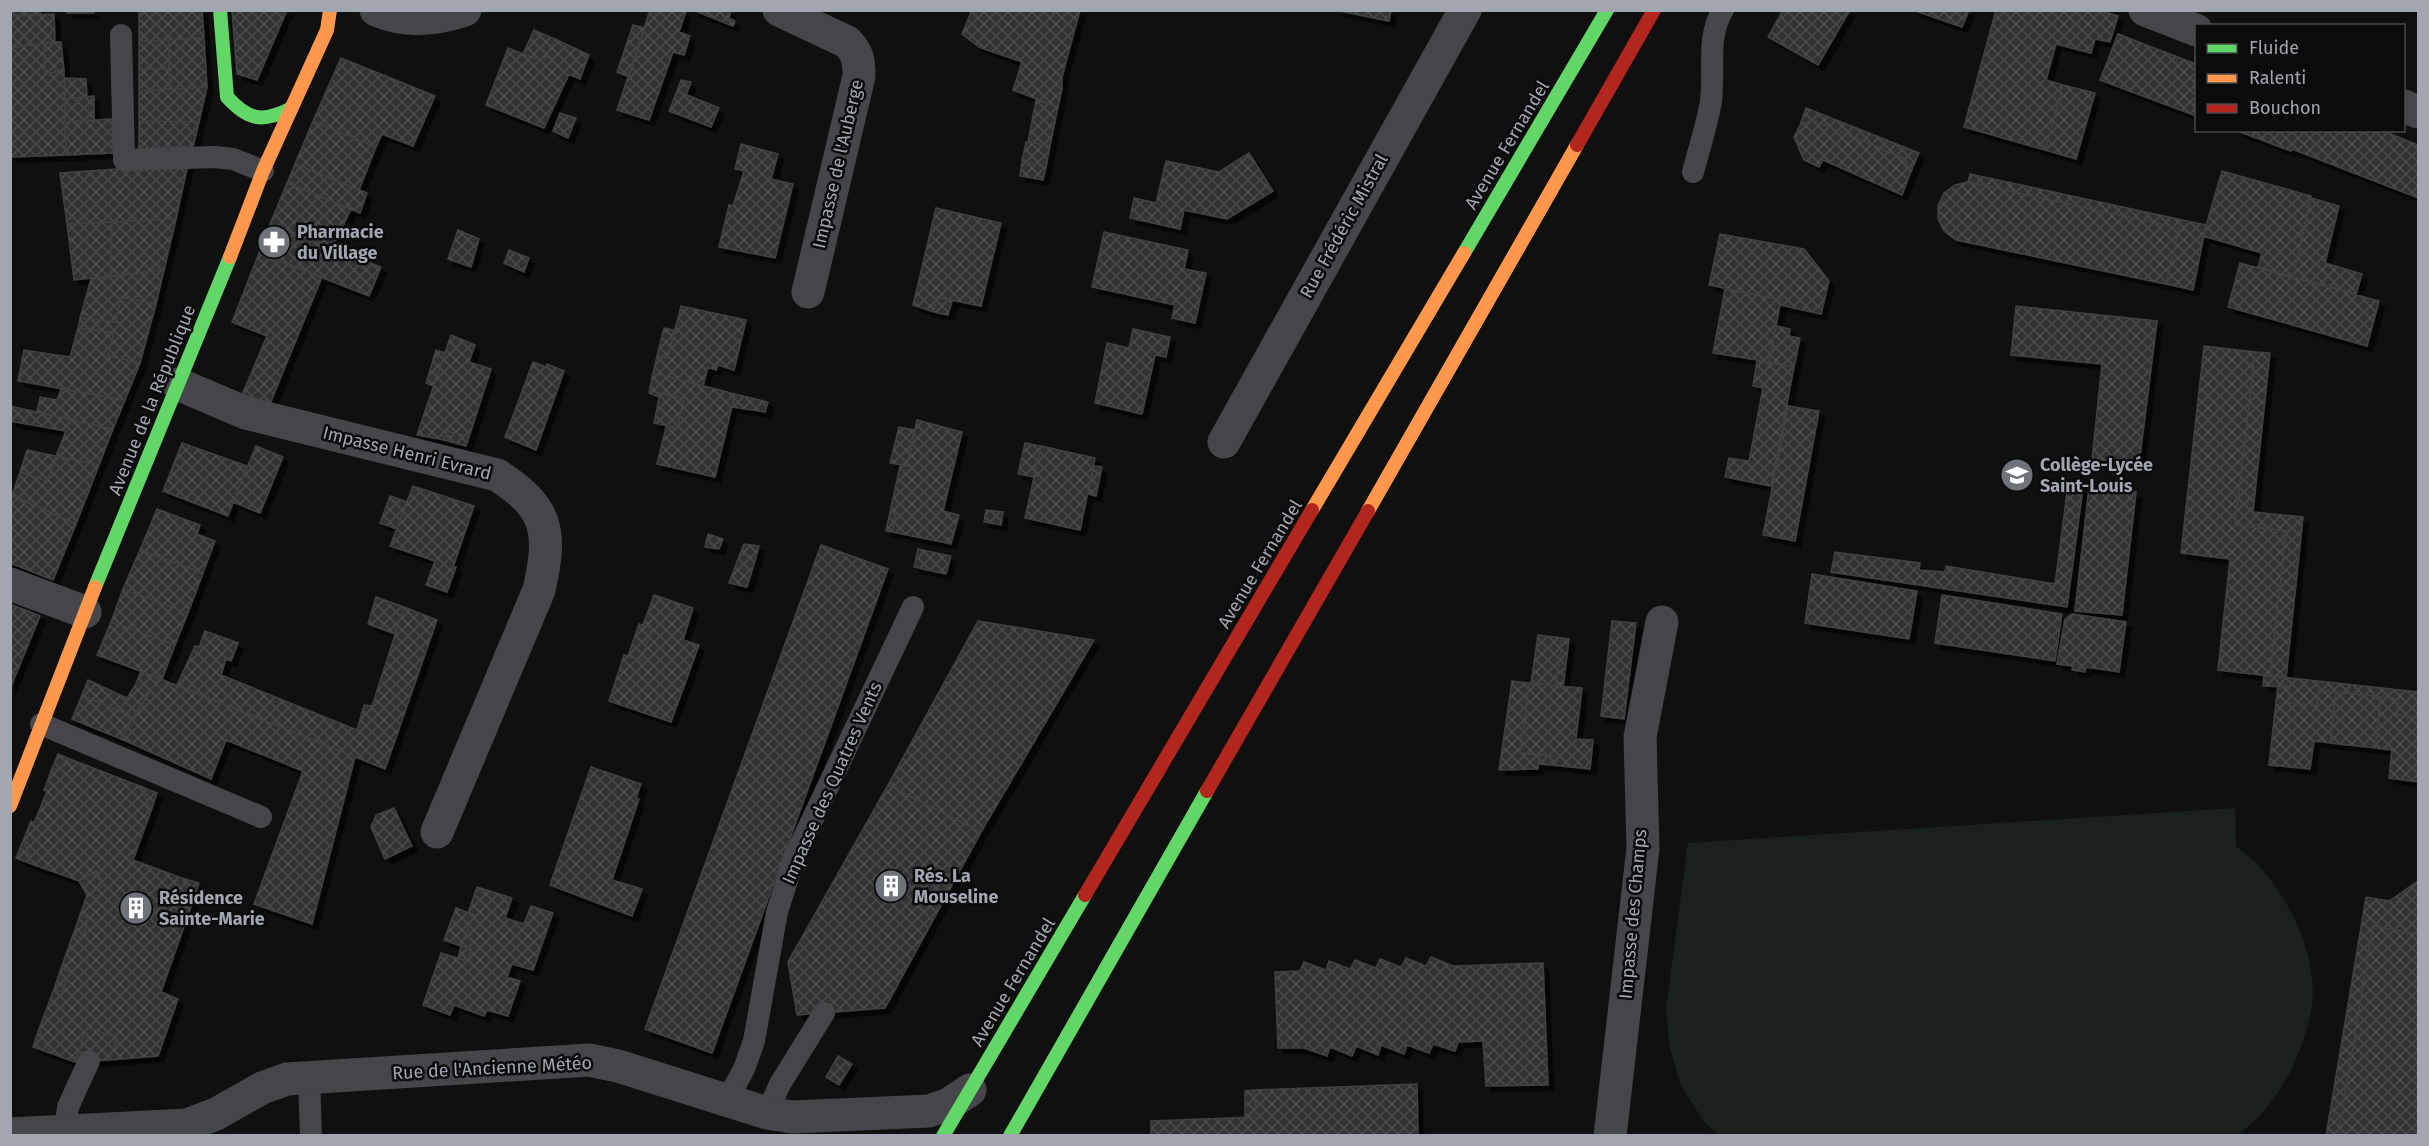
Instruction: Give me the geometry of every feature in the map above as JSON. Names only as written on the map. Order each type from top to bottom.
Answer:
[{"type":"main road","points":[[220,10],[227,97],[248,116],[259,119],[272,119],[290,109]]},
{"type":"main road","name":"Avenue de la République","points":[[10,806],[85,612],[218,288],[263,171],[327,30],[330,10]]},
{"type":"main road","points":[[1010,1136],[1654,10]]},
{"type":"main road","name":"Avenue Fernandel","points":[[943,1136],[1605,12]]},
{"type":"street","points":[[376,10],[393,18],[415,20],[438,18],[465,10]]},
{"type":"street","name":"Impasse de l'Auberge","points":[[779,10],[847,42],[856,51],[860,63],[859,76],[808,292]]},
{"type":"street","name":"Rue Frédéric Mistral","points":[[1224,442],[1465,10]]},
{"type":"street","points":[[2145,10],[2195,30]]},
{"type":"street","name":"Impasse Henri Evrard","points":[[178,384],[246,413],[497,476],[516,487],[534,503],[543,523],[546,543],[539,590],[437,832]]},
{"type":"street","points":[[10,584],[85,612]]},
{"type":"street","name":"Impasse des Champs","points":[[1610,1136],[1643,848],[1640,738],[1662,622]]},
{"type":"street","name":"Rue de l'Ancienne Météo","points":[[10,1134],[187,1125],[216,1114],[262,1088],[287,1079],[589,1060],[618,1066],[766,1113],[792,1117],[929,1111],[949,1104],[970,1090]]},
{"type":"lane","points":[[1693,172],[1711,99],[1713,36],[1716,22],[1723,10]]},
{"type":"lane","points":[[121,35],[124,160],[215,157],[233,159],[263,171]]},
{"type":"lane","name":"Impasse des Quatres Vents","points":[[727,1100],[744,1069],[754,1041],[777,912],[795,856],[913,607]]},
{"type":"lane","points":[[41,724],[261,817]]},
{"type":"lane","points":[[766,1113],[780,1084],[824,1013]]},
{"type":"lane","points":[[65,1131],[68,1107],[89,1061]]},
{"type":"lane","points":[[309,1078],[311,1136]]},
{"type":"shaded area","points":[[2235,808],[2236,846],[2272,881],[2292,914],[2306,949],[2313,986],[2309,1021],[2291,1070],[2268,1106],[2236,1135],[1719,1135],[1704,1122],[1680,1084],[1669,1044],[1666,1009],[1688,843]]},
{"type":"building","points":[[10,10],[40,10],[40,14],[10,16]]},
{"type":"building","points":[[67,10],[94,10],[94,13],[67,13]]},
{"type":"building","points":[[202,10],[204,38],[139,41],[139,11]]},
{"type":"building","points":[[232,10],[287,10],[257,80],[237,74]]},
{"type":"building","points":[[650,10],[686,11],[679,32],[690,36],[684,55],[673,52],[649,120],[617,110]]},
{"type":"building","points":[[693,10],[731,10],[729,18],[735,21],[733,26]]},
{"type":"building","points":[[972,10],[1047,10],[1054,13],[1055,10],[1080,10],[1062,77],[1058,107],[1013,90],[1022,62],[979,47],[962,34]]},
{"type":"building","points":[[1335,10],[1391,10],[1389,21]]},
{"type":"building","points":[[1783,10],[1850,10],[1818,65],[1768,37]]},
{"type":"building","points":[[1913,10],[1969,10],[1962,27]]},
{"type":"building","points":[[1996,10],[2098,10],[2118,16],[2110,42],[2095,39],[2091,53],[2056,44],[2046,80],[2063,85],[2045,150],[1964,127]]},
{"type":"building","points":[[54,14],[55,42],[10,48],[10,16]]},
{"type":"building","points":[[633,25],[645,28],[629,77],[617,72]]},
{"type":"building","points":[[534,30],[555,39],[543,62],[523,54]]},
{"type":"building","points":[[2118,34],[2195,64],[2195,116],[2100,80]]},
{"type":"building","points":[[204,38],[207,87],[170,89],[169,40]]},
{"type":"building","points":[[555,39],[589,55],[580,79],[569,74],[544,128],[486,105],[508,48],[543,62]]},
{"type":"building","points":[[169,40],[169,69],[139,69],[139,41]]},
{"type":"building","points":[[61,42],[64,71],[45,73],[44,43]]},
{"type":"building","points":[[44,43],[45,73],[64,71],[66,155],[10,157],[10,48]]},
{"type":"building","points":[[341,58],[435,96],[413,146],[382,134],[376,147],[313,121]]},
{"type":"building","points":[[139,69],[169,69],[170,89],[139,91]]},
{"type":"building","points":[[65,78],[86,79],[87,97],[65,99]]},
{"type":"building","points":[[681,80],[691,82],[686,95],[677,91]]},
{"type":"building","points":[[2063,85],[2095,93],[2076,159],[2045,150]]},
{"type":"building","points":[[207,87],[199,122],[139,121],[139,91]]},
{"type":"building","points":[[677,91],[719,108],[711,127],[669,111]]},
{"type":"building","points":[[94,96],[94,121],[65,122],[65,99]]},
{"type":"building","points":[[1036,100],[1058,107],[1050,146],[1028,142]]},
{"type":"building","points":[[1806,108],[1919,153],[1910,174],[1905,159],[1813,120],[1800,125]]},
{"type":"building","points":[[560,113],[576,118],[568,138],[553,131]]},
{"type":"building","points":[[112,119],[113,153],[66,155],[65,122]]},
{"type":"building","points":[[1813,120],[1905,159],[1910,174],[1902,195],[1823,160],[1819,167],[1804,160],[1794,137],[1800,125]]},
{"type":"building","points":[[139,121],[199,122],[193,147],[139,149]]},
{"type":"building","points":[[313,121],[376,147],[359,190],[295,164]]},
{"type":"building","points":[[2240,132],[2386,132],[2418,145],[2418,198],[2292,149],[2291,151]]},
{"type":"building","points":[[1026,142],[1050,146],[1046,167],[1022,161]]},
{"type":"building","points":[[741,144],[778,154],[771,179],[793,184],[775,258],[719,247],[729,205],[733,206],[744,171],[735,169]]},
{"type":"building","points":[[1249,153],[1273,191],[1227,219],[1184,210],[1180,229],[1130,218],[1134,198],[1156,203],[1166,161],[1219,172]]},
{"type":"building","points":[[1022,161],[1046,167],[1043,180],[1020,176]]},
{"type":"building","points":[[188,164],[176,219],[67,224],[60,173]]},
{"type":"building","points":[[295,164],[367,193],[360,213],[287,183]]},
{"type":"building","points":[[2222,171],[2311,196],[2293,277],[2258,267],[2262,253],[2203,236]]},
{"type":"building","points":[[1970,174],[2206,225],[2193,290],[2166,284],[2179,228],[1968,182]]},
{"type":"building","points":[[1968,182],[2179,228],[2166,284],[1956,240],[1944,231],[1938,219],[1938,206],[1944,193],[1955,185]]},
{"type":"building","points":[[287,183],[351,209],[332,249],[270,224]]},
{"type":"building","points":[[2311,198],[2339,206],[2325,263],[2362,274],[2356,294],[2293,277]]},
{"type":"building","points":[[936,208],[1001,223],[981,306],[936,297],[934,312],[913,305]]},
{"type":"building","points":[[176,219],[164,270],[110,276],[112,222]]},
{"type":"building","points":[[112,222],[110,276],[74,280],[67,224]]},
{"type":"building","points":[[270,224],[381,267],[369,296],[259,253]]},
{"type":"building","points":[[458,230],[479,239],[471,267],[448,259]]},
{"type":"building","points":[[1104,232],[1188,250],[1184,269],[1206,273],[1195,323],[1172,318],[1175,305],[1092,287]]},
{"type":"building","points":[[1720,234],[1804,249],[1829,281],[1821,314],[1780,305],[1781,300],[1709,285]]},
{"type":"building","points":[[509,250],[529,258],[524,272],[504,263]]},
{"type":"building","points":[[259,253],[322,277],[269,406],[241,397],[267,336],[232,322]]},
{"type":"building","points":[[2240,263],[2379,301],[2367,346],[2228,307]]},
{"type":"building","points":[[164,270],[156,304],[121,297],[116,322],[80,318],[91,279]]},
{"type":"building","points":[[1725,289],[1781,300],[1769,362],[1713,353]]},
{"type":"building","points":[[121,297],[156,304],[140,363],[108,356],[114,333],[78,328],[80,318],[116,322]]},
{"type":"building","points":[[936,297],[952,301],[948,315],[934,312]]},
{"type":"building","points":[[681,306],[746,320],[734,370],[718,365],[716,370],[708,367],[703,386],[653,373],[657,356],[668,358]]},
{"type":"building","points":[[2016,306],[2157,321],[2139,464],[2092,459],[2102,364],[2011,355]]},
{"type":"building","points":[[1776,326],[1790,329],[1789,336],[1800,338],[1794,367],[1769,362]]},
{"type":"building","points":[[78,328],[114,333],[108,356],[140,363],[125,400],[18,381],[24,350],[70,357]]},
{"type":"building","points":[[664,328],[674,330],[668,358],[657,356]]},
{"type":"building","points":[[1133,329],[1170,337],[1166,357],[1155,355],[1142,414],[1095,403],[1107,343],[1129,348]]},
{"type":"building","points":[[451,335],[475,345],[469,362],[491,369],[469,437],[447,431],[444,440],[417,435]]},
{"type":"building","points":[[2204,346],[2255,352],[2235,525],[2286,531],[2270,676],[2218,670],[2230,559],[2181,553]]},
{"type":"building","points":[[436,350],[445,353],[433,386],[426,383]]},
{"type":"building","points":[[2255,352],[2270,353],[2253,512],[2303,517],[2286,678],[2270,676],[2286,531],[2235,525]]},
{"type":"building","points":[[1757,361],[1794,367],[1771,486],[1725,477],[1729,458],[1749,461],[1763,388],[1753,386]]},
{"type":"building","points":[[533,362],[546,367],[547,364],[564,371],[536,450],[505,437]]},
{"type":"building","points":[[653,373],[735,394],[715,477],[657,464],[666,427],[677,428],[684,398],[660,393],[659,397],[649,393]]},
{"type":"building","points":[[61,389],[125,400],[113,429],[37,412],[40,397],[57,400]]},
{"type":"building","points":[[660,393],[684,398],[677,428],[654,423]]},
{"type":"building","points":[[735,394],[768,402],[765,412],[732,407]]},
{"type":"building","points":[[10,406],[113,429],[99,465],[56,456],[66,431],[10,421]]},
{"type":"building","points":[[1788,406],[1819,411],[1795,541],[1763,535]]},
{"type":"building","points":[[917,420],[962,432],[943,511],[959,515],[951,544],[892,532],[896,514],[890,512],[900,466],[907,466]]},
{"type":"building","points":[[899,427],[914,430],[907,466],[890,463]]},
{"type":"building","points":[[447,431],[469,437],[466,446],[444,440]]},
{"type":"building","points":[[182,443],[247,466],[228,516],[163,491]]},
{"type":"building","points":[[1025,443],[1041,446],[1034,477],[1018,474]]},
{"type":"building","points":[[256,446],[283,457],[260,513],[233,502]]},
{"type":"building","points":[[1041,446],[1095,458],[1080,530],[1025,518]]},
{"type":"building","points":[[27,450],[56,456],[47,481],[20,472]]},
{"type":"building","points":[[56,456],[99,465],[76,524],[12,495],[20,472],[47,481]]},
{"type":"building","points":[[1094,466],[1102,467],[1096,496],[1088,494]]},
{"type":"building","points":[[2068,485],[2083,488],[2067,607],[1831,572],[1835,552],[1920,563],[1919,570],[1945,572],[1946,566],[2055,584]]},
{"type":"building","points":[[413,486],[474,506],[447,592],[426,585],[435,561],[390,546]]},
{"type":"building","points":[[2089,488],[2136,492],[2122,615],[2075,611]]},
{"type":"building","points":[[10,495],[76,524],[53,580],[10,563]]},
{"type":"building","points":[[390,496],[407,502],[397,529],[380,523]]},
{"type":"building","points":[[157,509],[200,525],[197,534],[215,541],[203,573],[140,550]]},
{"type":"building","points":[[986,510],[1003,512],[1001,525],[984,522]]},
{"type":"building","points":[[890,512],[896,514],[892,532],[886,531]]},
{"type":"building","points":[[708,534],[723,539],[719,549],[705,547]]},
{"type":"building","points":[[744,544],[759,546],[756,557],[740,554]]},
{"type":"building","points":[[821,545],[888,569],[712,1053],[645,1029]]},
{"type":"building","points":[[918,549],[951,556],[946,574],[914,567]]},
{"type":"building","points":[[140,550],[203,573],[188,613],[123,589]]},
{"type":"building","points":[[740,554],[756,557],[747,587],[729,583]]},
{"type":"building","points":[[1812,574],[1917,591],[1909,639],[1805,623]]},
{"type":"building","points":[[123,589],[188,613],[175,645],[111,622]]},
{"type":"building","points":[[654,595],[693,608],[683,640],[699,645],[671,722],[609,701],[624,655],[641,661],[652,628],[643,625]]},
{"type":"building","points":[[1942,595],[2062,614],[2055,661],[1935,643]]},
{"type":"building","points":[[376,597],[404,607],[395,634],[368,624]]},
{"type":"building","points":[[10,604],[40,616],[10,689]]},
{"type":"building","points":[[404,607],[437,620],[385,769],[177,685],[195,646],[199,647],[205,631],[238,643],[231,661],[226,659],[221,675],[357,730],[364,705],[372,706]]},
{"type":"building","points":[[2072,614],[2126,622],[2119,672],[2086,667],[2085,672],[2072,670],[2073,666],[2057,664],[2065,619]]},
{"type":"building","name":"Rés. La Mouseline","points":[[978,621],[1094,640],[981,832],[888,785]]},
{"type":"building","points":[[1612,621],[1636,623],[1624,719],[1601,716]]},
{"type":"building","points":[[111,622],[175,645],[162,679],[97,655]]},
{"type":"building","points":[[639,624],[652,628],[641,661],[628,656]]},
{"type":"building","points":[[1538,635],[1562,638],[1556,686],[1531,683]]},
{"type":"building","points":[[1562,638],[1569,639],[1563,688],[1556,686]]},
{"type":"building","points":[[141,671],[158,678],[134,717],[119,711],[136,684]]},
{"type":"building","points":[[2264,675],[2418,692],[2418,717],[2397,715],[2399,699],[2318,690],[2317,706],[2288,703],[2290,687],[2263,686]]},
{"type":"building","points":[[158,678],[355,757],[312,924],[254,904],[303,771],[226,740],[211,779],[121,739]]},
{"type":"building","points":[[88,680],[127,698],[119,711],[82,695]]},
{"type":"building","points":[[1512,681],[1529,683],[1520,753],[1539,755],[1538,769],[1499,770]]},
{"type":"building","points":[[1529,683],[1582,688],[1576,739],[1593,740],[1590,769],[1551,765],[1552,756],[1520,753]]},
{"type":"building","points":[[2278,685],[2290,687],[2288,703],[2317,706],[2318,690],[2336,692],[2330,743],[2314,741],[2310,769],[2269,765]]},
{"type":"building","points":[[2336,692],[2381,697],[2375,748],[2330,743]]},
{"type":"building","points":[[82,695],[134,717],[121,739],[72,719]]},
{"type":"building","points":[[2381,697],[2399,699],[2397,715],[2418,717],[2418,782],[2389,778],[2392,750],[2375,748]]},
{"type":"building","points":[[58,754],[75,761],[51,771]]},
{"type":"building","points":[[1539,755],[1552,756],[1551,765],[1539,764]]},
{"type":"building","name":"Résidence Sainte-Marie","points":[[75,761],[140,786],[151,811],[133,860],[182,878],[193,901],[161,992],[178,999],[158,1056],[109,1060],[117,1038],[87,1027],[75,1062],[50,1053],[39,1029],[54,989],[62,992],[70,972],[61,968],[73,935],[82,938],[89,918],[80,915],[87,895],[105,885],[96,871],[79,881],[34,865],[23,841],[31,821],[34,823],[47,791],[44,790],[51,771]]},
{"type":"building","points":[[591,767],[641,784],[636,798],[639,799],[612,880],[642,889],[632,916],[550,885]]},
{"type":"building","name":"Rés. La Mouseline","points":[[888,785],[981,832],[885,1008],[797,1015],[788,962]]},
{"type":"building","points":[[140,786],[157,793],[151,811]]},
{"type":"building","points":[[394,808],[412,846],[385,859],[371,827],[376,815]]},
{"type":"building","points":[[23,841],[34,865],[16,858]]},
{"type":"building","points":[[96,871],[105,885],[87,895],[79,881]]},
{"type":"building","points":[[182,878],[199,883],[193,901]]},
{"type":"building","points":[[2418,881],[2418,934],[2373,926],[2338,1136],[2326,1136],[2366,897],[2389,901]]},
{"type":"building","points":[[477,887],[512,898],[505,918],[524,924],[531,906],[553,913],[533,970],[512,964],[507,977],[520,981],[508,1016],[487,1010],[484,1016],[454,1005],[450,1015],[423,1005],[441,953],[467,961],[472,949],[461,946],[474,915],[468,913]]},
{"type":"building","points":[[456,908],[474,915],[461,946],[444,940]]},
{"type":"building","points":[[80,915],[89,918],[82,938],[73,935]]},
{"type":"building","points":[[2373,926],[2418,934],[2418,1136],[2338,1136]]},
{"type":"building","points":[[461,946],[472,949],[467,961],[458,958]]},
{"type":"building","points":[[1431,957],[1453,966],[1543,963],[1548,1085],[1486,1086],[1483,1041],[1458,1042],[1455,1051],[1433,1044],[1429,1053],[1407,1045],[1404,1054],[1381,1045],[1378,1055],[1356,1046],[1352,1056],[1330,1047],[1327,1056],[1304,1048],[1278,1048],[1275,972],[1300,971],[1304,962],[1326,970],[1329,961],[1350,969],[1355,960],[1376,968],[1380,959],[1401,967],[1406,958],[1426,966]]},
{"type":"building","points":[[61,968],[70,972],[62,992],[54,989]]},
{"type":"building","points":[[87,1027],[117,1038],[109,1060],[75,1062]]},
{"type":"building","points":[[39,1029],[50,1053],[33,1047]]},
{"type":"building","points":[[838,1056],[852,1064],[839,1085],[826,1077]]},
{"type":"building","points":[[1417,1084],[1418,1136],[1151,1136],[1151,1121],[1256,1117],[1254,1090]]},
{"type":"building","points":[[1254,1090],[1256,1117],[1245,1118],[1245,1091]]},
{"type":"traffic: fast","points":[[220,10],[227,97],[242,111],[256,117],[271,116],[290,109]]},
{"type":"traffic: fast","points":[[1464,253],[1607,10]]},
{"type":"traffic: fast","points":[[95,587],[230,257]]},
{"type":"traffic: fast","points":[[1010,1136],[1207,791]]},
{"type":"traffic: fast","points":[[943,1136],[1085,895]]},
{"type":"traffic: slow","points":[[230,257],[263,171],[327,30],[330,10]]},
{"type":"traffic: slow","points":[[1368,511],[1577,145]]},
{"type":"traffic: slow","points":[[1312,510],[1464,253]]},
{"type":"traffic: slow","points":[[10,806],[95,587]]},
{"type":"traffic: jam","points":[[1577,145],[1654,10]]},
{"type":"traffic: jam","points":[[1085,895],[1312,510]]},
{"type":"traffic: jam","points":[[1207,791],[1368,511]]},
{"type":"place","name":"Pharmacie du Village","points":[[274,242]]},
{"type":"place","name":"Collège-Lycée Saint-Louis","points":[[2017,475]]},
{"type":"place","name":"Rés. La Mouseline","points":[[891,886]]},
{"type":"place","name":"Résidence Sainte-Marie","points":[[136,908]]}]
